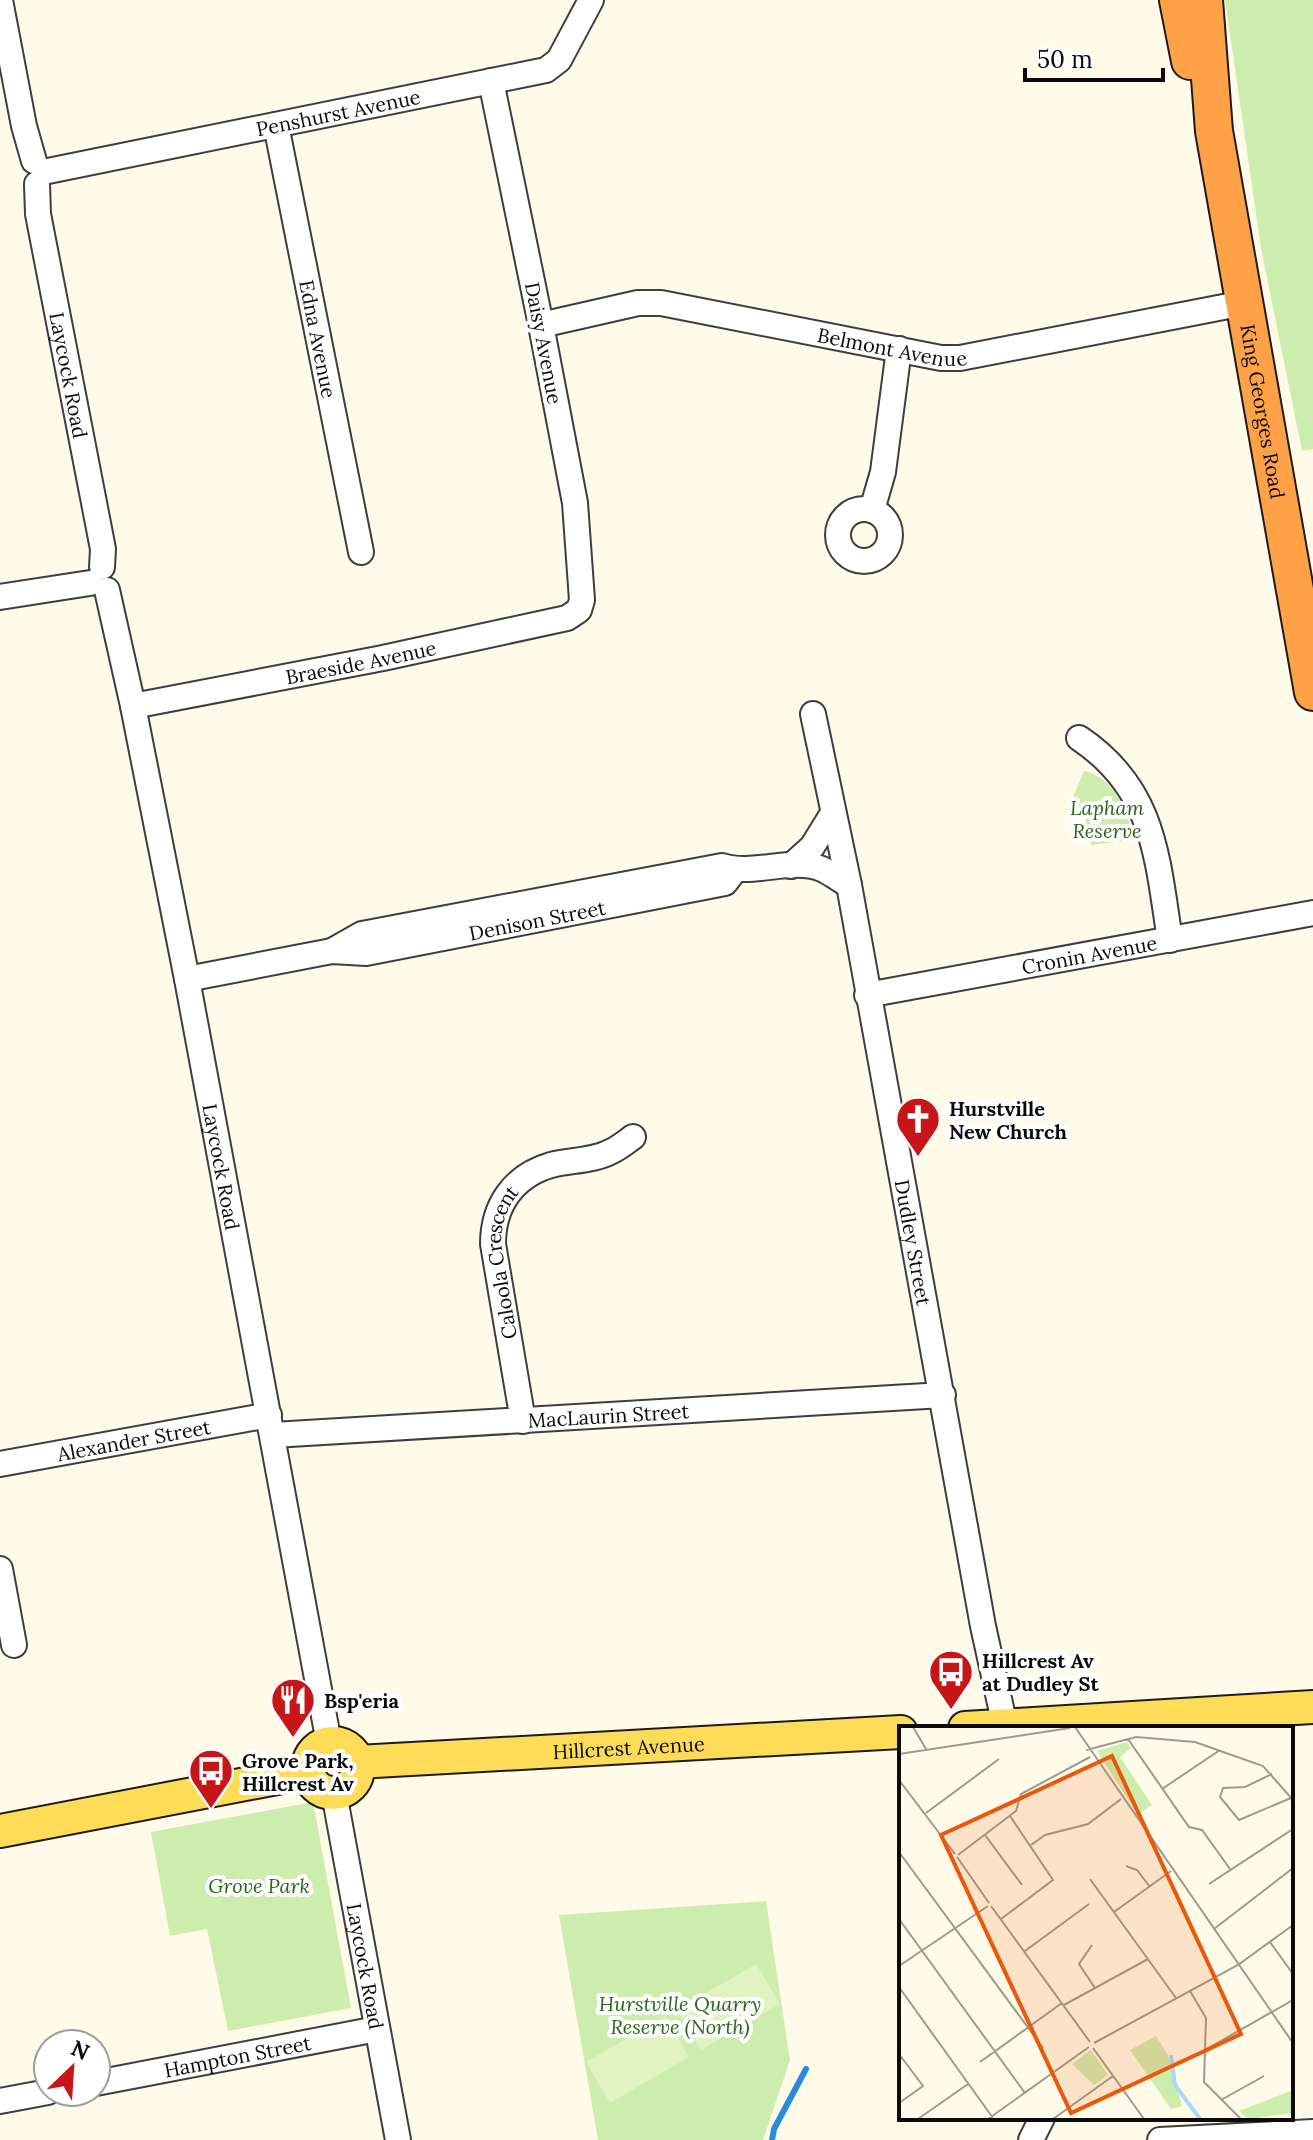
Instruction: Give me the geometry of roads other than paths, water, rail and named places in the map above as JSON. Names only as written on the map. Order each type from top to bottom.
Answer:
[{"type":"highway","name":"King Georges Road","points":[[1178,0],[1199,93],[1214,131]]},
{"type":"highway","name":"King Georges Road","points":[[1204,0],[1214,131],[1313,692]]},
{"type":"main road","points":[[1005,1726],[1114,1724],[1313,1707]]},
{"type":"main road","name":"Hillcrest Avenue","points":[[357,1762],[899,1732]]},
{"type":"main road","points":[[329,1743],[347,1748],[357,1762],[358,1770],[347,1788],[334,1793],[320,1789],[308,1772],[311,1756],[329,1743]]},
{"type":"main road","points":[[0,1831],[308,1772]]},
{"type":"street","name":"Laycock Road","points":[[0,0],[24,126],[40,172],[38,214],[103,549],[100,580],[133,706],[187,979],[329,1743]]},
{"type":"street","name":"Penshurst Avenue","points":[[40,172],[538,73],[553,66],[564,53],[591,0]]},
{"type":"street","name":"Daisy Avenue","points":[[491,81],[575,503],[581,606]]},
{"type":"street","name":"Edna Avenue","points":[[276,125],[361,552]]},
{"type":"street","name":"Belmont Avenue","points":[[541,325],[638,303],[661,303],[941,358],[960,358],[1244,303]]},
{"type":"street","points":[[872,510],[883,472],[899,349]]},
{"type":"street","points":[[0,597],[100,580]]},
{"type":"street","name":"Braeside Avenue","points":[[133,706],[383,658],[567,618],[581,606]]},
{"type":"street","name":"Dudley Street","points":[[813,714],[849,885],[983,1626],[1005,1726]]},
{"type":"street","points":[[1079,738],[1107,759],[1138,799],[1154,840],[1170,940]]},
{"type":"street","points":[[791,866],[812,847],[833,813]]},
{"type":"street","name":"Denison Street","points":[[187,979],[332,951],[362,934],[722,866],[735,870],[791,866],[820,868],[849,885]]},
{"type":"street","name":"Cronin Avenue","points":[[867,995],[1313,913]]},
{"type":"street","name":"Caloola Crescent","points":[[523,1421],[493,1244],[495,1218],[509,1192],[535,1172],[604,1154],[633,1137]]},
{"type":"street","name":"MacLaurin Street","points":[[271,1425],[523,1421],[943,1395]]},
{"type":"street","name":"Alexander Street","points":[[0,1464],[271,1425]]},
{"type":"street","points":[[0,1569],[14,1645]]},
{"type":"street","name":"Laycock Road","points":[[334,1793],[398,2140]]},
{"type":"street","name":"Hampton Street","points":[[112,2080],[377,2029]]},
{"type":"street","points":[[0,2101],[32,2095]]},
{"type":"street","points":[[1160,2140],[1313,2132]]},
{"type":"waterway","points":[[772,2140],[774,2129],[806,2069]]},
{"type":"place","name":"Hurstville New Church","points":[[918,1158]]},
{"type":"place","name":"Hillcrest Av at Dudley St","points":[[951,1711]]},
{"type":"place","name":"Bsp'eria","points":[[293,1739]]},
{"type":"place","name":"Grove Park, Hillcrest Av","points":[[211,1810]]},
{"type":"park label","name":"Lapham Reserve","points":[[1107,818]]},
{"type":"park label","name":"Grove Park","points":[[259,1885]]},
{"type":"park label","name":"Hurstville Quarry Reserve (North)","points":[[680,2014]]}]
